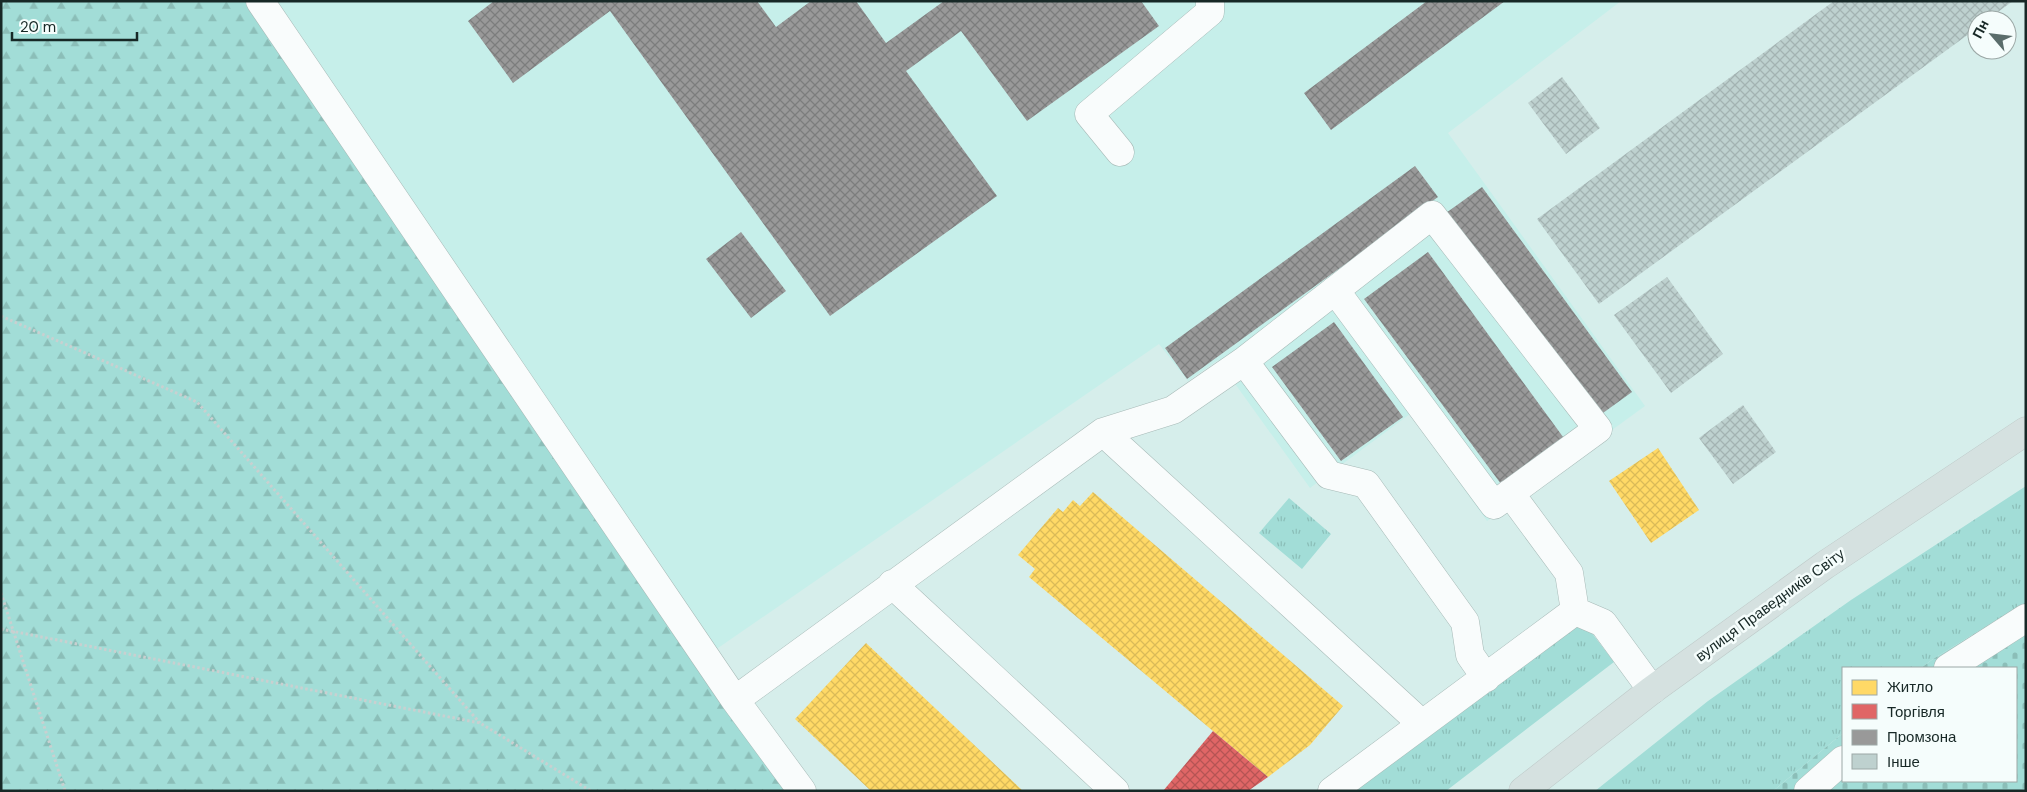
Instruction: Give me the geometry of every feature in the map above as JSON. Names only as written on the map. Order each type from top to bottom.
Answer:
[{"type":"main road","name":"вулиця Праведників Світу","points":[[1524,791],[1652,690],[1825,565],[2026,431]]},
{"type":"lane","points":[[260,1],[735,700],[802,791]]},
{"type":"lane","points":[[1120,152],[1089,114],[1210,12],[1210,1]]},
{"type":"lane","points":[[735,700],[1103,432],[1173,410],[1244,361],[1335,290],[1432,215],[1598,428],[1494,505],[1335,290]]},
{"type":"lane","points":[[1244,361],[1329,474],[1366,484],[1465,622],[1470,655],[1486,678]]},
{"type":"lane","points":[[1103,432],[1422,724]]},
{"type":"lane","points":[[1510,493],[1569,573],[1575,611]]},
{"type":"lane","points":[[892,584],[1115,791]]},
{"type":"lane","points":[[1332,791],[1575,611]]},
{"type":"lane","points":[[1575,611],[1604,624],[1652,690]]},
{"type":"lane","points":[[1950,667],[2026,618]]},
{"type":"lane","points":[[1808,791],[1842,761]]},
{"type":"path","points":[[1,316],[196,402],[480,723],[591,791]]},
{"type":"path","points":[[1,593],[66,791]]},
{"type":"path","points":[[1,629],[480,723]]},
{"type":"shaded area","points":[[260,1],[1621,1],[1448,133],[1645,406],[1487,521],[1410,414],[1310,488],[1218,360],[1188,381],[1159,344],[705,657]]},
{"type":"green space","points":[[1,1],[260,1],[802,791],[1,791]]},
{"type":"green space","points":[[2026,486],[2026,602],[1922,667],[1842,667],[1842,734],[1773,791],[1595,791],[1708,701],[1851,600]]},
{"type":"green space","points":[[1289,498],[1331,534],[1302,569],[1259,533]]},
{"type":"green space","points":[[2026,602],[2026,791],[1773,791],[1842,734],[1842,782],[2017,782],[2017,667],[1922,667]]},
{"type":"green space","points":[[1575,611],[1614,662],[1446,791],[1332,791]]},
{"type":"building: Житло","points":[[1658,448],[1699,510],[1651,543],[1609,481]]},
{"type":"building: Житло","points":[[1093,492],[1343,706],[1310,745],[1268,777],[1029,577],[1035,569],[1018,555],[1058,508],[1063,512],[1073,500],[1080,506]]},
{"type":"building: Житло","points":[[866,643],[1023,791],[871,791],[795,719]]},
{"type":"building: Торгівля","points":[[1213,731],[1268,777],[1248,791],[1163,791]]},
{"type":"building: Промзона","points":[[494,1],[757,1],[776,27],[811,1],[856,1],[886,43],[944,1],[1141,1],[1159,26],[1027,121],[961,31],[906,71],[997,196],[830,316],[610,11],[513,83],[468,21]]},
{"type":"building: Промзона","points":[[1427,1],[1505,1],[1331,130],[1304,93]]},
{"type":"building: Промзона","points":[[1415,166],[1438,197],[1187,379],[1165,348]]},
{"type":"building: Промзона","points":[[1482,187],[1632,392],[1596,418],[1446,213]]},
{"type":"building: Промзона","points":[[741,232],[786,291],[751,318],[706,259]]},
{"type":"building: Промзона","points":[[1428,252],[1566,441],[1504,488],[1364,299]]},
{"type":"building: Промзона","points":[[1334,322],[1403,417],[1341,461],[1272,367]]},
{"type":"building: Інше","points":[[1834,1],[2013,1],[2001,10],[1967,10],[1967,35],[1599,304],[1537,219]]},
{"type":"building: Інше","points":[[1562,77],[1600,128],[1566,154],[1528,103]]},
{"type":"building: Інше","points":[[1667,277],[1723,354],[1671,393],[1614,315]]},
{"type":"building: Інше","points":[[1743,405],[1776,452],[1733,484],[1699,438]]}]
